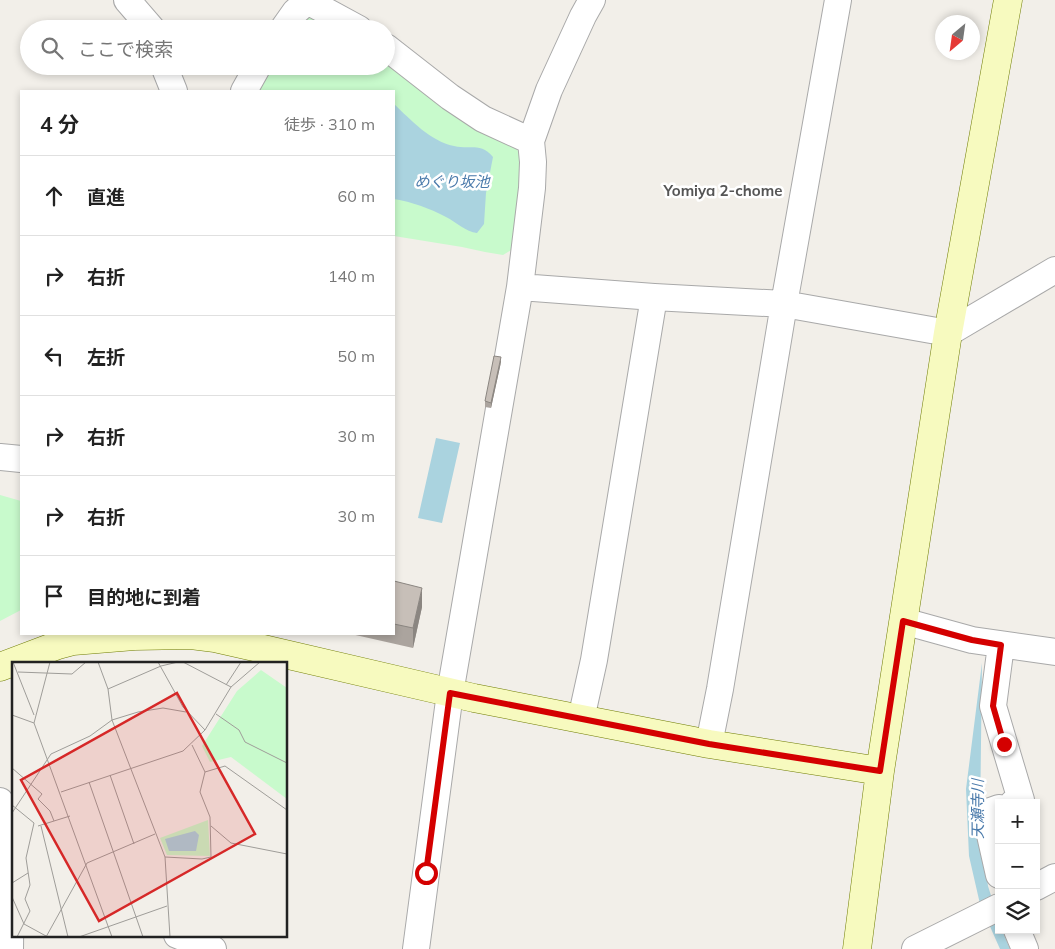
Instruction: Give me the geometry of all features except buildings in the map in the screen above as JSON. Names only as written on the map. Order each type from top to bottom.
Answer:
[{"type":"street","points":[[127,0],[144,20]]},
{"type":"street","points":[[416,949],[450,693],[520,286],[532,188],[533,162],[531,141],[549,90],[592,0]]},
{"type":"street","points":[[709,744],[838,0]]},
{"type":"street","points":[[857,949],[880,771],[948,333],[1008,0]]},
{"type":"street","points":[[289,20],[304,4],[312,4],[342,20]]},
{"type":"street","points":[[395,54],[450,97],[483,119],[531,141]]},
{"type":"street","points":[[168,75],[174,90]]},
{"type":"street","points":[[245,90],[253,75]]},
{"type":"street","points":[[520,286],[654,297],[784,304],[948,333],[1055,270]]},
{"type":"street","points":[[581,719],[594,660],[654,297]]},
{"type":"street","points":[[0,457],[20,459]]},
{"type":"street","points":[[903,621],[972,640],[1055,652]]},
{"type":"street","points":[[13,662],[58,645],[73,637],[192,635],[215,638],[450,693],[581,719],[709,744],[880,771]]},
{"type":"street","points":[[1001,645],[993,706],[1021,799]]},
{"type":"street","points":[[0,667],[12,662]]},
{"type":"street","points":[[0,801],[10,830],[10,949]]},
{"type":"street","points":[[995,809],[985,813],[995,857]]},
{"type":"street","points":[[1040,885],[1055,878]]},
{"type":"street","points":[[914,949],[989,912]]},
{"type":"street","points":[[1019,934],[1025,949]]},
{"type":"street","points":[[180,936],[213,949]]},
{"type":"green space","points":[[309,15],[320,20],[303,20]]},
{"type":"green space","points":[[395,65],[515,147],[521,155],[525,164],[513,249],[503,255],[395,236],[395,90],[252,90],[260,75],[395,75]]},
{"type":"green space","points":[[0,495],[20,501],[20,611],[0,621]]},
{"type":"water","name":"めぐり坂池","points":[[395,105],[421,129],[437,140],[454,146],[480,148],[489,152],[493,157],[486,193],[484,224],[477,233],[469,231],[427,208],[395,199]]},
{"type":"water","points":[[436,438],[460,443],[442,523],[418,518]]},
{"type":"water","name":"天瀬寺川","points":[[982,663],[980,824],[988,886],[995,908],[995,934],[1004,934],[1010,949],[1000,949],[980,904],[969,856],[966,789]]},
{"type":"district","name":"Yomiya 2-chome","points":[[723,190]]},
{"type":"route","points":[[426,873],[450,693],[709,744],[880,771],[903,621],[972,640],[1001,645],[993,706],[1004,744]]}]
